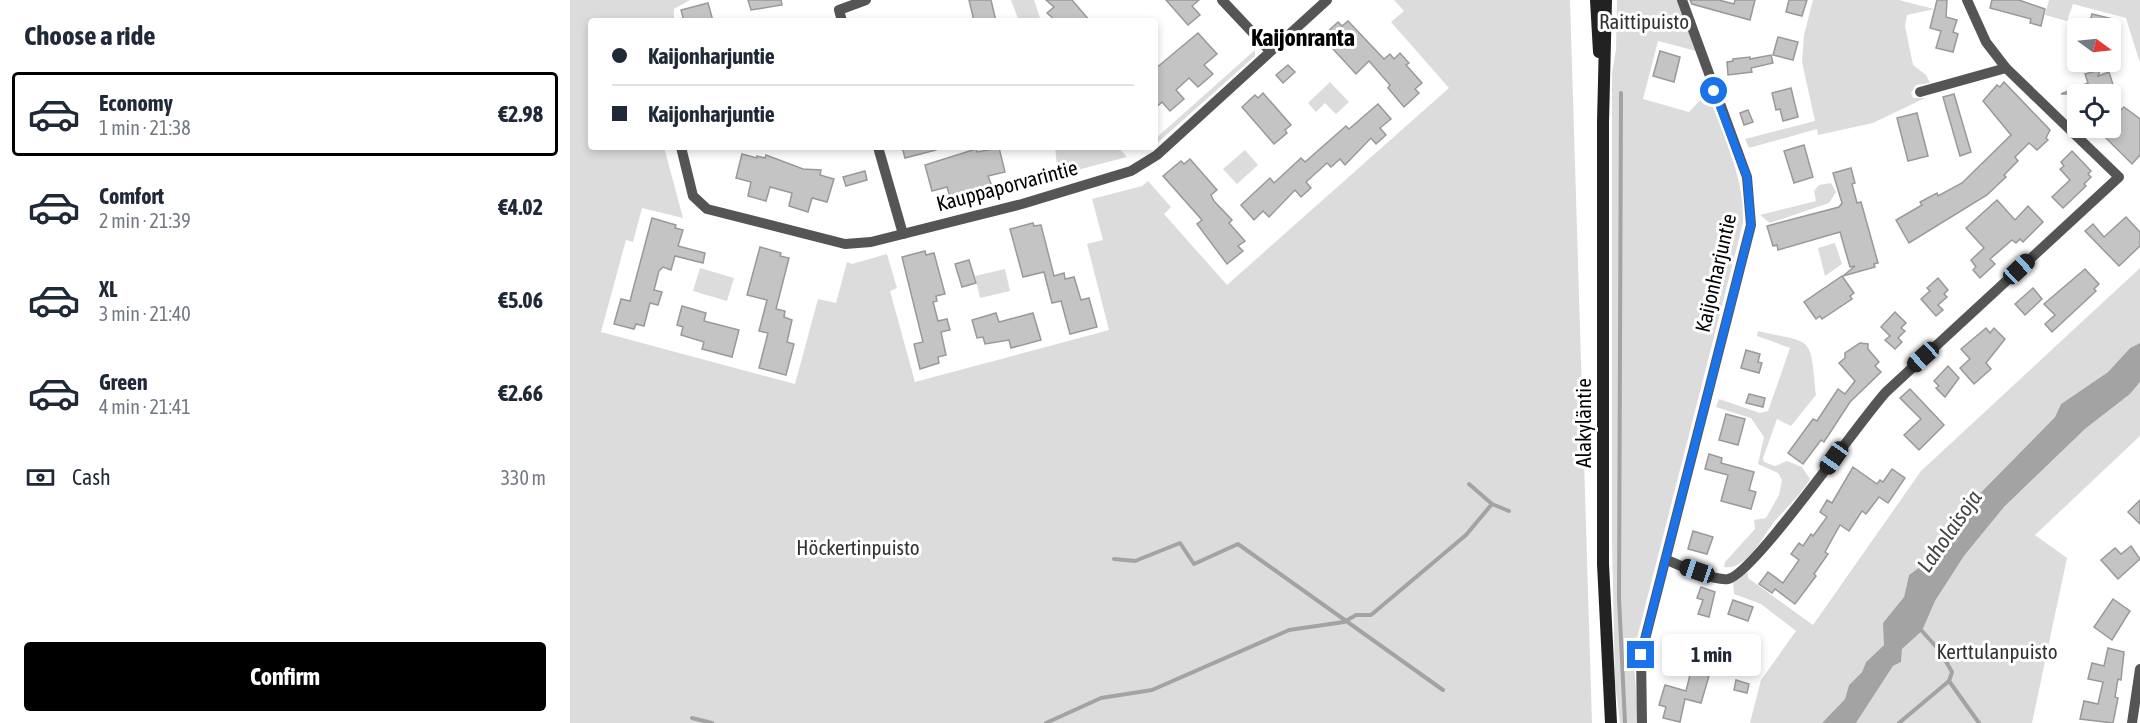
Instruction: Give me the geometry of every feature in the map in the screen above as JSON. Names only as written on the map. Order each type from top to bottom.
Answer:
[{"type":"main road","name":"Alakyläntie","points":[[1596,0],[1603,122]]},
{"type":"main road","name":"Alakyläntie","points":[[1606,0],[1603,122],[1603,564],[1611,723]]},
{"type":"street","points":[[841,18],[839,10],[866,0]]},
{"type":"street","points":[[1222,0],[1270,51]]},
{"type":"street","name":"Kauppaporvarintie","points":[[682,150],[693,196],[707,208],[845,244],[864,243],[903,234],[1022,204],[1131,171],[1157,155],[1327,0]]},
{"type":"street","name":"Kaijonharjuntie","points":[[1642,723],[1641,655],[1751,225],[1747,177],[1682,0]]},
{"type":"street","points":[[1667,560],[1721,579],[1737,574],[1771,538],[1819,480],[1867,413],[1886,392],[2119,177],[2006,68],[1986,42],[1967,0]]},
{"type":"street","points":[[1920,92],[2006,68]]},
{"type":"street","points":[[879,150],[903,234]]},
{"type":"street","points":[[2132,723],[2140,669]]},
{"type":"green space","name":"Höckertinpuisto","points":[[570,0],[690,0],[674,9],[674,18],[588,18],[588,150],[665,150],[683,218],[642,208],[633,242],[626,240],[601,332],[795,384],[818,299],[836,303],[847,262],[852,264],[887,254],[897,288],[890,291],[915,382],[1109,330],[1087,244],[1103,240],[1092,199],[1142,186],[1148,181],[1171,207],[1164,214],[1227,285],[1449,88],[1391,22],[1404,11],[1394,0],[1570,0],[1592,723],[570,723]]},
{"type":"green space","points":[[1011,0],[1034,0],[1040,18],[1018,18]]},
{"type":"green space","name":"Raittipuisto","points":[[1617,0],[1678,0],[1696,51],[1658,41],[1643,99],[1689,112],[1703,97],[1711,101],[1733,161],[1743,207],[1743,223],[1633,654],[1639,723],[1620,723],[1615,683],[1612,542],[1612,74],[1616,49]]},
{"type":"green space","points":[[1813,0],[1899,0],[1934,9],[1907,15],[1905,26],[1913,65],[1926,75],[1930,83],[1916,85],[1911,93],[1913,98],[1925,98],[1873,123],[1818,135],[1817,129],[1749,148],[1745,139],[1815,121],[1802,62],[1804,35]]},
{"type":"green space","points":[[2049,0],[2140,0],[2140,63],[2126,18],[2073,4],[2067,21],[2045,15]]},
{"type":"green space","points":[[1255,50],[1255,56],[1158,142],[1158,136]]},
{"type":"green space","points":[[1330,82],[1349,102],[1336,114],[1325,103],[1316,112],[1308,103]]},
{"type":"green space","points":[[1055,150],[1121,150],[1127,157],[1058,175]]},
{"type":"green space","points":[[1245,150],[1258,165],[1237,184],[1223,169]]},
{"type":"green space","points":[[1831,183],[1836,192],[1829,203],[1770,223],[1760,215],[1816,201],[1814,191],[1819,185]]},
{"type":"green space","points":[[1835,243],[1842,264],[1825,276],[1818,248]]},
{"type":"green space","points":[[700,268],[734,278],[727,301],[693,291]]},
{"type":"green space","points":[[2140,268],[2140,343],[2130,348],[2108,372],[2061,404],[2055,417],[1946,528],[1933,557],[1909,575],[1904,597],[1884,623],[1884,645],[1866,662],[1862,672],[1849,685],[1845,699],[1822,723],[1750,723],[1761,680],[1796,631],[1761,604],[1734,594],[1733,582],[1748,573],[1748,578],[1813,625],[1921,471]]},
{"type":"green space","points":[[1005,269],[1010,291],[980,298],[975,276]]},
{"type":"green space","points":[[1758,331],[1800,341],[1810,352],[1816,395],[1791,426],[1777,419],[1763,458],[1764,462],[1775,466],[1787,461],[1802,467],[1810,479],[1747,558],[1740,564],[1724,567],[1725,562],[1755,529],[1754,520],[1766,518],[1779,495],[1782,480],[1778,473],[1758,464],[1764,437],[1751,418],[1716,407],[1719,399],[1760,413],[1768,411],[1790,348],[1757,336]]},
{"type":"green space","name":"Kerttulanpuisto","points":[[2140,382],[2140,436],[2035,535],[2067,558],[2032,723],[1856,723],[1893,666],[1901,662],[1902,649],[1922,631],[1935,601],[1964,556],[2004,507],[2085,429],[2130,394]]},
{"type":"water","name":"Laholaisoja","points":[[2140,343],[2140,382],[2130,394],[2085,429],[2004,507],[1964,556],[1935,601],[1922,631],[1902,649],[1901,662],[1893,666],[1856,723],[1822,723],[1845,699],[1849,685],[1862,672],[1866,662],[1884,645],[1883,623],[1904,597],[1909,575],[1933,557],[1946,528],[2055,417],[2061,404],[2108,372],[2130,348]]},
{"type":"building","points":[[748,0],[781,0],[782,5],[751,10]]},
{"type":"building","points":[[969,0],[991,0],[995,18],[973,18]]},
{"type":"building","points":[[1046,0],[1072,0],[1087,18],[1053,18],[1047,13],[1054,7]]},
{"type":"building","points":[[1166,0],[1199,0],[1192,6],[1200,15],[1188,25]]},
{"type":"building","points":[[1690,0],[1719,0],[1734,4],[1735,0],[1755,0],[1750,20],[1692,4]]},
{"type":"building","points":[[1789,0],[1807,0],[1802,16],[1786,12]]},
{"type":"building","points":[[1937,0],[1947,0],[1946,17],[1957,20],[1953,32],[1958,34],[1953,52],[1936,48],[1941,31],[1930,28]]},
{"type":"building","points":[[1992,0],[2019,0],[2045,9],[2041,26],[2030,23],[2031,19],[1990,8]]},
{"type":"building","points":[[708,3],[712,18],[683,18],[681,10]]},
{"type":"building","points":[[2092,14],[2109,18],[2091,18]]},
{"type":"building","points":[[1348,21],[1384,59],[1390,54],[1394,59],[1400,53],[1409,63],[1406,65],[1422,83],[1415,89],[1419,93],[1404,107],[1388,88],[1390,85],[1369,61],[1356,74],[1322,37],[1338,22],[1342,26]]},
{"type":"building","points":[[1198,33],[1217,54],[1204,65],[1213,74],[1198,87],[1189,78],[1176,90],[1184,99],[1170,111],[1162,102],[1158,105],[1158,66]]},
{"type":"building","points":[[1778,37],[1798,42],[1793,60],[1773,55]]},
{"type":"building","points":[[1660,51],[1680,57],[1674,82],[1653,76]]},
{"type":"building","points":[[1771,55],[1773,63],[1751,68],[1752,72],[1728,75],[1727,62],[1733,59]]},
{"type":"building","points":[[1288,65],[1295,72],[1283,83],[1276,75]]},
{"type":"building","points":[[2099,72],[2098,76],[2109,72],[2113,84],[2086,84],[2088,83],[2085,74]]},
{"type":"building","points":[[2004,82],[2050,130],[2046,138],[2048,140],[2037,150],[2029,143],[2015,157],[2018,161],[2004,175],[2006,177],[1987,195],[1909,243],[1896,220],[1922,205],[1920,202],[1937,193],[1938,196],[1962,183],[2011,135],[1983,101],[1997,85],[2000,87]]},
{"type":"building","points":[[1791,88],[1798,117],[1783,121],[1780,109],[1776,110],[1772,93]]},
{"type":"building","points":[[1263,93],[1291,125],[1285,130],[1287,133],[1274,144],[1242,107],[1255,95],[1258,98]]},
{"type":"building","points":[[1954,94],[1971,152],[1960,156],[1943,97]]},
{"type":"building","points":[[1378,104],[1391,119],[1380,128],[1386,135],[1376,144],[1371,138],[1345,165],[1340,159],[1331,167],[1327,163],[1306,182],[1311,188],[1301,197],[1295,190],[1269,217],[1263,211],[1254,220],[1241,205],[1270,178],[1274,183],[1301,158],[1305,162],[1346,126],[1349,129]]},
{"type":"building","points":[[2124,107],[2140,119],[2140,155],[2132,164],[2106,138],[2121,138],[2121,110]]},
{"type":"building","points":[[1748,110],[1753,122],[1744,125],[1740,113]]},
{"type":"building","points":[[1917,113],[1928,156],[1908,161],[1897,118]]},
{"type":"building","points":[[1804,145],[1813,177],[1794,183],[1784,151]]},
{"type":"building","points":[[903,150],[936,150],[905,158]]},
{"type":"building","points":[[973,150],[977,152],[1000,150],[1005,172],[988,176],[993,189],[951,200],[947,187],[932,191],[925,165]]},
{"type":"building","points":[[2072,151],[2091,171],[2088,174],[2091,177],[2084,184],[2086,186],[2063,208],[2052,197],[2070,180],[2060,169],[2064,166],[2061,162]]},
{"type":"building","points":[[742,154],[757,158],[757,156],[765,158],[766,155],[803,169],[821,170],[820,175],[834,179],[827,202],[812,198],[808,212],[789,206],[792,193],[770,187],[766,201],[748,196],[751,182],[736,178]]},
{"type":"building","points":[[1190,159],[1217,190],[1211,195],[1214,201],[1232,220],[1229,223],[1245,241],[1238,246],[1243,251],[1227,264],[1197,224],[1202,220],[1163,176],[1181,161],[1184,164]]},
{"type":"building","points":[[1851,168],[1857,203],[1861,202],[1878,263],[1874,264],[1875,267],[1843,276],[1855,266],[1850,267],[1840,232],[1778,250],[1777,245],[1773,246],[1767,226],[1839,207],[1842,203],[1833,173]]},
{"type":"building","points":[[865,171],[867,180],[846,186],[843,177]]},
{"type":"building","points":[[1997,200],[2015,220],[2028,206],[2043,222],[2023,242],[2020,239],[2016,243],[2012,240],[1990,259],[1995,264],[1980,278],[1973,270],[1976,267],[1971,260],[1984,248],[1966,228]]},
{"type":"building","points":[[2126,217],[2140,232],[2140,246],[2119,266],[2085,231],[2093,224],[2104,237]]},
{"type":"building","points":[[652,218],[676,225],[675,228],[683,230],[678,246],[705,253],[703,263],[675,256],[671,270],[663,267],[659,271],[654,290],[662,292],[658,305],[650,303],[644,326],[636,324],[634,329],[614,324],[621,299],[630,301]]},
{"type":"building","points":[[1033,223],[1034,226],[1041,225],[1054,276],[1064,273],[1065,279],[1074,277],[1081,300],[1089,298],[1097,327],[1070,334],[1061,301],[1052,303],[1044,272],[1023,277],[1010,229]]},
{"type":"building","points":[[760,247],[781,253],[780,256],[789,258],[776,309],[785,311],[784,317],[792,320],[787,342],[794,344],[786,375],[759,368],[768,333],[759,331],[767,300],[747,295]]},
{"type":"building","points":[[925,251],[926,255],[934,253],[945,294],[936,296],[937,301],[933,302],[938,321],[947,319],[950,330],[941,332],[946,355],[938,357],[939,363],[920,369],[914,344],[923,342],[902,257]]},
{"type":"building","points":[[969,260],[976,283],[962,287],[955,264]]},
{"type":"building","points":[[2085,269],[2099,284],[2094,289],[2096,291],[2052,332],[2045,324],[2055,315],[2044,304]]},
{"type":"building","points":[[1842,276],[1854,293],[1850,296],[1852,299],[1822,319],[1820,316],[1816,319],[1804,302]]},
{"type":"building","points":[[1938,278],[1948,290],[1944,294],[1947,297],[1938,305],[1943,310],[1936,316],[1921,299],[1930,291],[1927,288]]},
{"type":"building","points":[[2033,288],[2042,299],[2025,315],[2015,304]]},
{"type":"building","points":[[682,306],[706,313],[704,321],[739,330],[732,357],[702,349],[704,342],[681,335],[683,327],[677,325]]},
{"type":"building","points":[[1895,312],[1906,323],[1901,328],[1905,331],[1898,338],[1902,342],[1895,349],[1885,340],[1890,336],[1881,327]]},
{"type":"building","points":[[996,313],[999,322],[1033,313],[1041,340],[1011,348],[1009,340],[985,344],[983,337],[977,338],[972,320]]},
{"type":"building","points":[[1986,328],[1990,333],[1994,328],[2005,339],[1986,363],[1991,369],[1974,384],[1960,368],[1970,359],[1961,349]]},
{"type":"building","points":[[1860,343],[1868,344],[1868,349],[1879,362],[1875,366],[1881,372],[1850,402],[1824,442],[1821,440],[1803,464],[1788,453],[1813,419],[1817,421],[1838,389],[1845,394],[1855,381],[1839,363],[1845,358],[1845,353]]},
{"type":"building","points":[[1746,350],[1760,354],[1758,362],[1762,363],[1759,373],[1741,368]]},
{"type":"building","points":[[1948,366],[1959,378],[1945,397],[1936,388],[1939,386],[1934,381]]},
{"type":"building","points":[[1910,389],[1944,425],[1919,450],[1904,435],[1921,419],[1900,398]]},
{"type":"building","points":[[1749,394],[1765,398],[1763,407],[1746,403]]},
{"type":"building","points":[[1726,414],[1745,419],[1738,445],[1719,440]]},
{"type":"building","points":[[1709,454],[1722,458],[1721,463],[1754,472],[1749,490],[1756,492],[1751,509],[1721,501],[1728,475],[1705,469]]},
{"type":"building","points":[[1853,467],[1877,484],[1880,480],[1883,482],[1892,469],[1905,478],[1888,503],[1879,497],[1866,514],[1862,511],[1849,531],[1840,525],[1825,552],[1828,554],[1814,574],[1816,576],[1795,604],[1775,589],[1772,593],[1759,584],[1768,572],[1783,583],[1799,560],[1791,554],[1799,543],[1803,546],[1811,534],[1813,536],[1827,517],[1820,512],[1827,500],[1832,503]]},
{"type":"building","points":[[2140,500],[2140,524],[2128,512]]},
{"type":"building","points":[[1693,531],[1713,537],[1707,554],[1688,549]]},
{"type":"building","points":[[2131,546],[2140,559],[2118,579],[2101,560],[2115,548],[2121,554]]},
{"type":"building","points":[[1701,587],[1715,592],[1709,617],[1698,614],[1703,600],[1697,598]]},
{"type":"building","points":[[2113,599],[2130,611],[2112,640],[2094,627]]},
{"type":"building","points":[[1733,600],[1753,607],[1748,621],[1728,614]]},
{"type":"building","points":[[1723,644],[1739,649],[1736,659],[1720,654]]},
{"type":"building","points":[[2108,648],[2124,652],[2121,680],[2118,679],[2115,697],[2118,698],[2113,723],[2080,719],[2084,701],[2098,704],[2103,682],[2088,679],[2092,663],[2104,666]]},
{"type":"building","points":[[1691,671],[1709,676],[1701,703],[1685,699],[1680,722],[1663,718],[1666,707],[1659,705],[1665,685],[1686,691]]},
{"type":"building","points":[[1736,680],[1749,684],[1747,693],[1734,690]]},
{"type":"waterway","points":[[1621,93],[1619,598],[1625,723]]},
{"type":"waterway","points":[[1469,484],[1492,504],[1509,511]]},
{"type":"waterway","points":[[1046,723],[1101,698],[1152,690],[1289,630],[1344,622],[1356,615],[1371,615],[1466,535],[1492,504]]},
{"type":"waterway","points":[[1114,559],[1135,561],[1180,543],[1194,564],[1238,544],[1443,690]]},
{"type":"waterway","points":[[1899,723],[1949,681],[1952,672],[1940,651],[1922,631]]},
{"type":"waterway","points":[[1949,681],[1979,723]]},
{"type":"waterway","points":[[692,718],[712,723]]},
{"type":"district","name":"Kaijonranta","points":[[1303,38]]},
{"type":"route","points":[[1641,655],[1751,225],[1751,200],[1747,177],[1714,91]]}]
